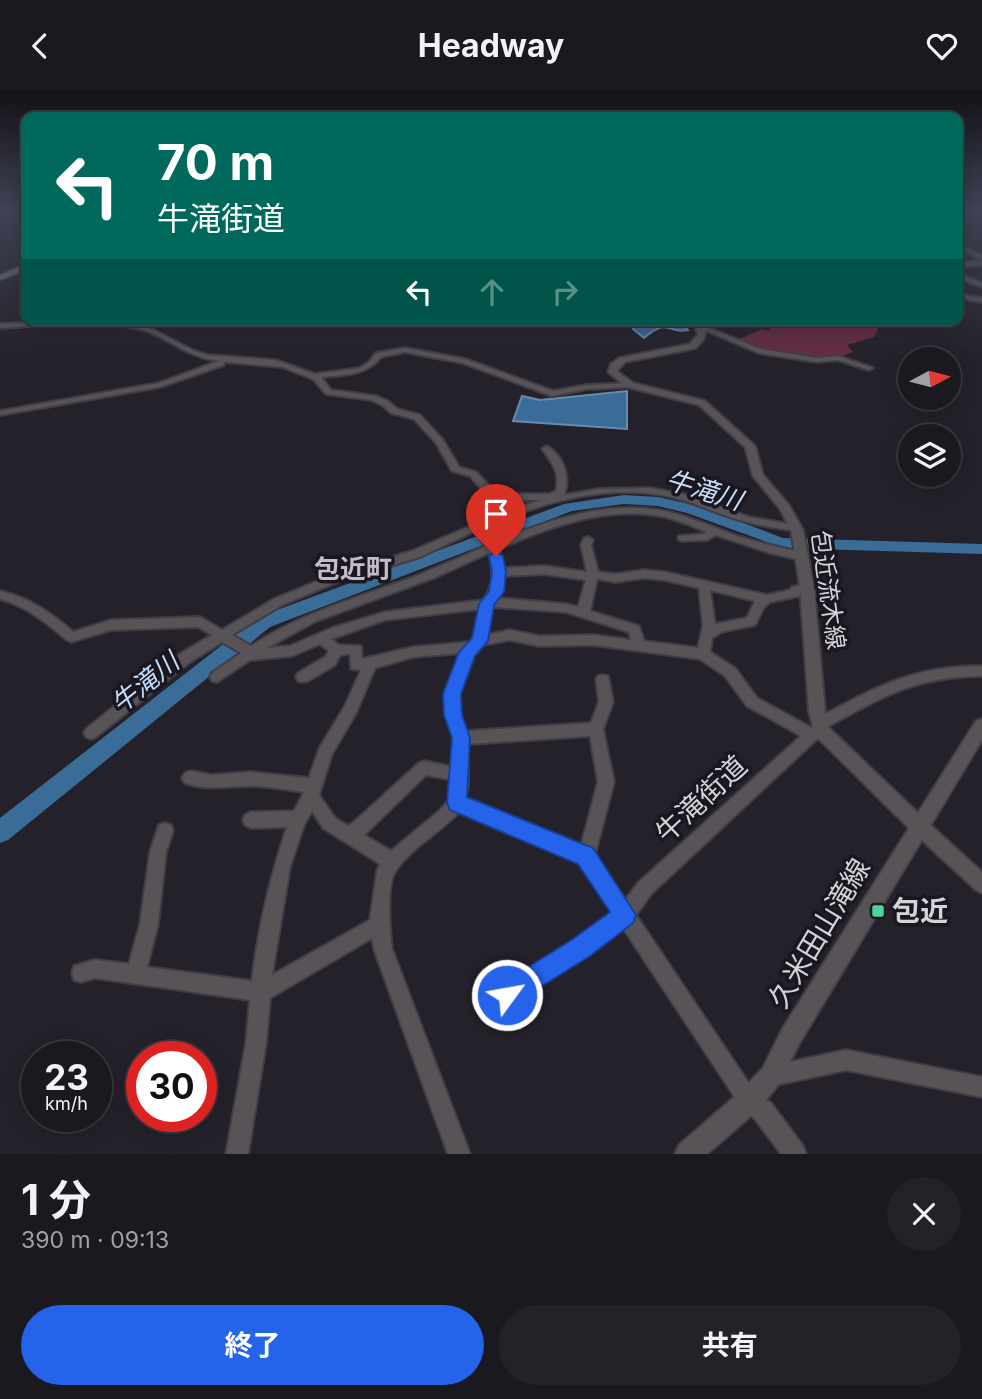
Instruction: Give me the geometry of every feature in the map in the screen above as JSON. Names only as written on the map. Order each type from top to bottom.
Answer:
[{"type":"main road","points":[[0,278],[21,269]]},
{"type":"street","points":[[963,264],[982,259]]},
{"type":"street","points":[[963,273],[967,279]]},
{"type":"street","points":[[963,280],[980,284]]},
{"type":"street","points":[[963,296],[982,300]]},
{"type":"street","points":[[0,326],[21,325]]},
{"type":"street","points":[[133,326],[159,334],[192,353],[229,362],[273,363],[314,376],[362,370],[372,364],[379,355],[405,350],[465,361],[545,393],[630,385]]},
{"type":"street","points":[[630,385],[612,372],[616,363],[693,346],[703,336],[700,326]]},
{"type":"street","points":[[703,326],[759,351],[817,361],[838,358],[869,368]]},
{"type":"street","points":[[0,413],[68,404],[96,395],[158,385],[195,370],[229,362]]},
{"type":"street","points":[[314,376],[329,392],[373,398],[394,411],[417,417],[440,442],[455,469],[474,474],[493,497]]},
{"type":"street","name":"包近流木線","points":[[630,385],[692,400],[713,411],[750,446],[758,476],[785,508],[798,543],[807,587],[817,730]]},
{"type":"street","points":[[459,1154],[383,949],[380,925],[385,871],[457,803],[461,738],[453,715],[452,694],[475,644],[487,603],[496,592],[499,572],[476,522],[480,512],[493,497],[550,497],[560,493],[565,479],[562,468],[547,449]]},
{"type":"street","points":[[217,677],[247,653],[311,618],[429,575],[483,537],[497,517],[565,499],[613,491],[669,493],[753,521],[798,543]]},
{"type":"street","points":[[92,733],[186,658],[307,588],[416,554],[483,537],[536,529],[613,512],[658,512],[774,551],[798,543]]},
{"type":"street","points":[[683,538],[707,537],[715,531]]},
{"type":"street","points":[[583,613],[592,576],[586,545],[588,540]]},
{"type":"street","points":[[499,572],[544,570],[616,578],[654,575],[767,599]]},
{"type":"street","points":[[702,654],[709,625],[704,585]]},
{"type":"street","points":[[706,636],[718,628],[751,622],[759,604],[767,599],[795,593],[796,590],[807,587]]},
{"type":"street","points":[[0,595],[15,599],[47,616],[71,637],[111,625],[200,622],[247,653],[292,651],[355,624],[385,616],[487,603],[566,608],[635,629],[638,646]]},
{"type":"street","points":[[321,638],[336,650],[356,649],[356,665],[370,664],[413,652],[475,644],[510,635],[539,641],[594,640],[702,654],[730,672],[752,702],[817,730],[982,884]]},
{"type":"street","points":[[303,677],[330,661],[336,650]]},
{"type":"street","points":[[237,1154],[278,887],[299,819],[326,752],[351,709],[370,664]]},
{"type":"street","name":"牛滝街道","points":[[507,995],[582,948],[625,915],[645,888],[817,730],[908,678],[944,671],[982,671]]},
{"type":"street","points":[[586,856],[606,782],[596,729],[606,702],[603,680]]},
{"type":"street","name":"久米田山滝線","points":[[688,1154],[750,1101],[771,1076],[791,1036],[982,726]]},
{"type":"street","points":[[461,738],[596,729]]},
{"type":"street","points":[[348,835],[360,828],[424,768],[460,774]]},
{"type":"street","points":[[190,778],[212,782],[250,779],[312,791]]},
{"type":"street","points":[[312,791],[329,823],[393,862]]},
{"type":"street","points":[[457,803],[586,856],[750,1101],[763,1111],[795,1154]]},
{"type":"street","points":[[251,820],[299,819]]},
{"type":"street","points":[[136,975],[149,924],[158,852],[165,831]]},
{"type":"street","points":[[80,973],[95,969],[261,992],[380,925]]},
{"type":"street","points":[[771,1076],[846,1060],[982,1087]]},
{"type":"shaded area","points":[[771,326],[876,326],[878,329],[874,337],[847,345],[853,352],[825,358],[795,357],[737,340],[762,329],[769,331]]},
{"type":"water","points":[[635,326],[683,326],[688,330],[664,327],[644,338],[633,329]]},
{"type":"water","points":[[627,391],[627,429],[513,421],[522,396],[540,400]]},
{"type":"waterway","name":"牛滝川","points":[[0,832],[264,622],[569,507],[607,501],[658,501],[693,509],[783,543],[982,549]]},
{"type":"place","name":"包近","points":[[878,911]]},
{"type":"district","name":"包近町","points":[[353,569]]},
{"type":"route","points":[[496,556],[499,572],[496,592],[487,604],[480,641],[468,652],[452,694],[453,715],[461,738],[457,803],[586,856],[625,915],[606,926],[582,948],[507,995]]}]
